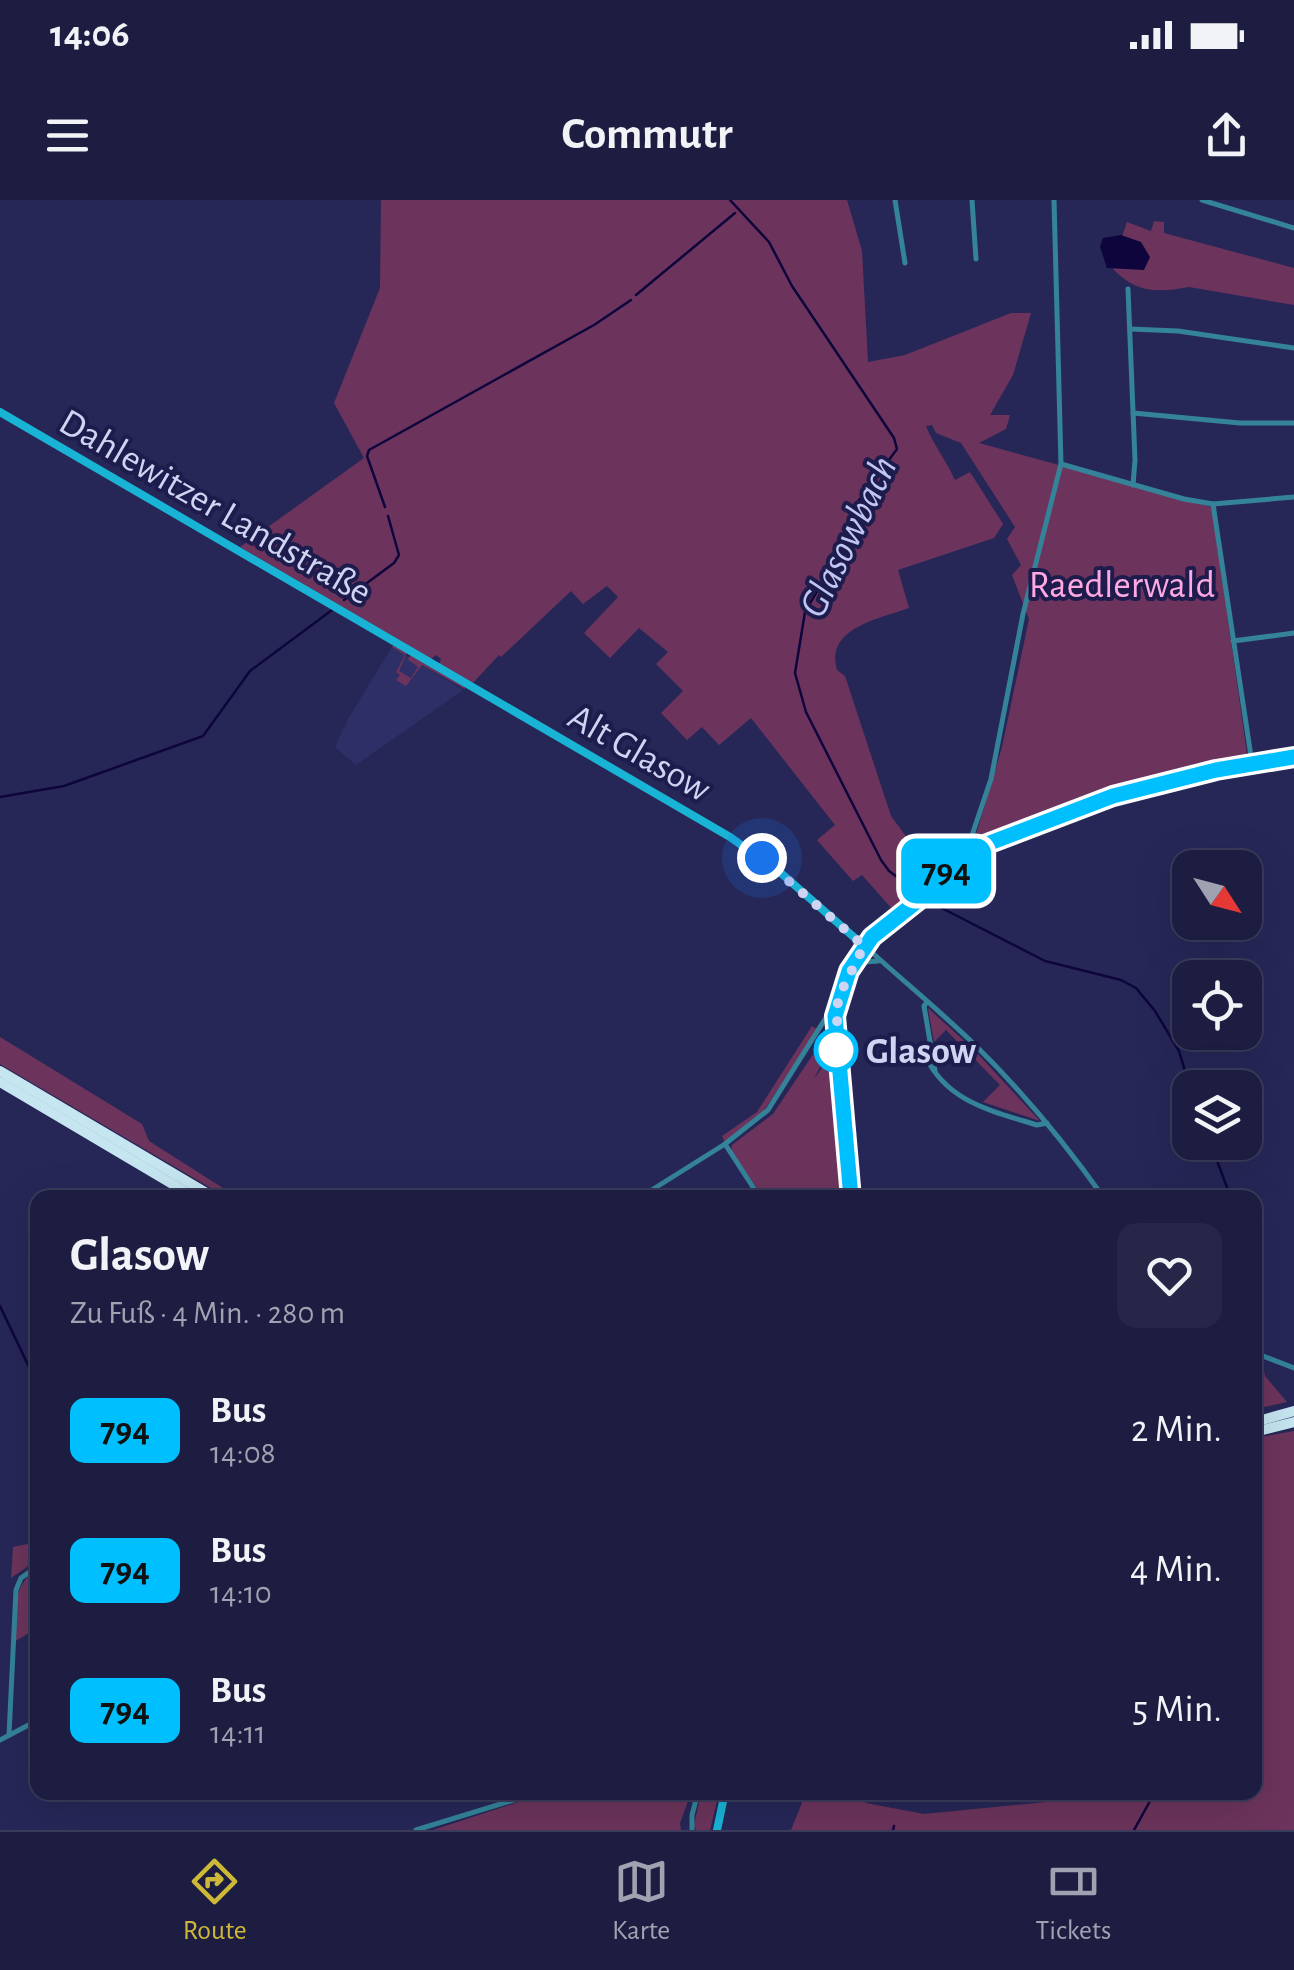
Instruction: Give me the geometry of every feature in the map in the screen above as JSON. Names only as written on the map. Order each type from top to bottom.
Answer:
[{"type":"highway","points":[[0,1071],[201,1190]]},
{"type":"highway","points":[[0,1082],[182,1190]]},
{"type":"highway","points":[[1262,1420],[1294,1412]]},
{"type":"highway","points":[[1262,1430],[1294,1422]]},
{"type":"street","points":[[895,200],[906,263]]},
{"type":"street","points":[[972,200],[976,259]]},
{"type":"street","points":[[966,852],[994,763],[1023,614],[1061,464],[1054,200]]},
{"type":"street","points":[[1202,200],[1294,228]]},
{"type":"street","points":[[1128,289],[1133,485]]},
{"type":"street","points":[[1130,329],[1294,348]]},
{"type":"street","name":"Dahlewitzer Landstraße","points":[[0,412],[404,646]]},
{"type":"street","points":[[1134,413],[1240,423],[1294,423]]},
{"type":"street","points":[[1061,464],[1214,504],[1294,497]]},
{"type":"street","points":[[1214,504],[1252,763]]},
{"type":"street","points":[[1233,641],[1294,633]]},
{"type":"street","name":"Alt Glasow","points":[[404,646],[734,839],[782,874],[976,1046],[1047,1122],[1098,1190]]},
{"type":"street","points":[[653,1190],[725,1144],[768,1110],[821,1029],[864,946],[923,896],[966,852],[1113,796],[1294,757]]},
{"type":"street","points":[[849,971],[864,962],[880,960]]},
{"type":"street","points":[[838,998],[835,1032],[850,1190]]},
{"type":"street","points":[[927,1002],[924,1006],[930,1042],[926,1055],[950,1092],[974,1105],[1037,1125],[1047,1122]]},
{"type":"street","points":[[821,1029],[835,1032]]},
{"type":"street","points":[[725,1144],[755,1190]]},
{"type":"street","points":[[1262,1355],[1294,1368]]},
{"type":"street","points":[[9,1735],[16,1590],[21,1578],[30,1572]]},
{"type":"street","points":[[0,1740],[30,1724]]},
{"type":"street","points":[[416,1830],[514,1800]]},
{"type":"street","points":[[692,1830],[696,1800]]},
{"type":"street","points":[[717,1830],[723,1800]]},
{"type":"shaded area","points":[[1121,235],[1141,242],[1150,257],[1144,270],[1107,268],[1100,247],[1103,238]]},
{"type":"shaded area","points":[[392,647],[463,690],[356,765],[335,747]]},
{"type":"green space","name":"Raedlerwald","points":[[381,200],[847,200],[862,251],[868,362],[905,355],[1011,313],[1031,313],[1013,375],[990,415],[1010,415],[1006,429],[979,443],[1212,507],[1248,761],[1186,774],[978,842],[975,838],[1002,747],[1029,619],[1012,575],[1021,565],[1007,539],[1015,527],[961,443],[936,433],[932,425],[926,426],[955,480],[970,472],[1003,524],[994,538],[898,570],[909,608],[857,627],[839,644],[835,656],[891,816],[937,873],[893,910],[862,875],[853,881],[817,840],[835,825],[751,718],[719,745],[702,727],[687,740],[661,713],[683,691],[656,664],[668,652],[639,628],[610,658],[584,633],[618,597],[607,586],[583,604],[571,591],[472,684],[439,664],[441,659],[436,655],[431,659],[240,547],[364,458],[334,403],[380,288]]},
{"type":"green space","points":[[1154,221],[1164,222],[1164,233],[1294,268],[1294,305],[1189,287],[1148,289],[1130,283],[1113,269],[1127,222],[1151,231]]},
{"type":"green space","points":[[394,644],[407,652],[399,671],[411,678],[418,667],[407,659],[412,654],[465,689],[422,665],[406,686],[396,680],[400,675],[396,672],[405,655],[392,647]]},
{"type":"green space","points":[[928,1008],[974,1050],[1040,1121],[983,1102],[1000,1085],[946,1030],[934,1042]]},
{"type":"green space","points":[[812,1026],[818,1030],[761,1115],[725,1142],[722,1136],[757,1112]]},
{"type":"green space","points":[[0,1037],[142,1124],[149,1141],[226,1190],[214,1190],[0,1064]]},
{"type":"green space","points":[[828,1046],[829,1055],[814,1079],[829,1058],[842,1190],[758,1190],[731,1151],[732,1145],[773,1114],[814,1053]]},
{"type":"green space","points":[[1262,1366],[1265,1376],[1287,1402],[1262,1407]]},
{"type":"green space","points":[[1294,1431],[1294,1830],[791,1830],[803,1800],[862,1800],[924,1814],[1066,1800],[1262,1800],[1262,1437]]},
{"type":"green space","points":[[30,1543],[30,1565],[11,1578],[13,1547]]},
{"type":"green space","points":[[29,1576],[30,1632],[14,1642],[19,1592]]},
{"type":"green space","points":[[525,1800],[688,1800],[681,1830],[433,1830]]},
{"type":"green space","points":[[699,1800],[717,1800],[710,1830],[696,1830]]},
{"type":"waterway","name":"Glasowbach","points":[[730,200],[769,242],[792,286],[894,438],[897,449],[857,503],[831,567],[805,612],[795,673],[806,712],[881,860],[889,871],[920,894]]},
{"type":"waterway","points":[[636,295],[735,213]]},
{"type":"waterway","points":[[385,507],[367,456],[369,450],[594,325],[631,300]]},
{"type":"waterway","points":[[344,600],[394,563],[399,555],[388,516]]},
{"type":"waterway","points":[[0,797],[64,786],[203,736],[250,671],[332,610]]},
{"type":"waterway","name":"Glasowbach","points":[[926,900],[1045,961],[1121,980],[1136,988],[1179,1051],[1185,1070]]},
{"type":"waterway","name":"Glasowbach","points":[[1217,1160],[1228,1190]]},
{"type":"waterway","points":[[0,1306],[30,1369]]},
{"type":"waterway","name":"Glasowbach","points":[[1134,1830],[1151,1800]]},
{"type":"waterway","points":[[893,1830],[894,1826]]},
{"type":"bus line","name":"794","points":[[850,1190],[835,1016],[849,971],[872,937],[920,899],[966,852],[1113,796],[1216,770],[1294,757]]},
{"type":"place","name":"Glasow","points":[[836,1050]]},
{"type":"route","points":[[762,858],[864,946],[838,998],[836,1050]]}]
